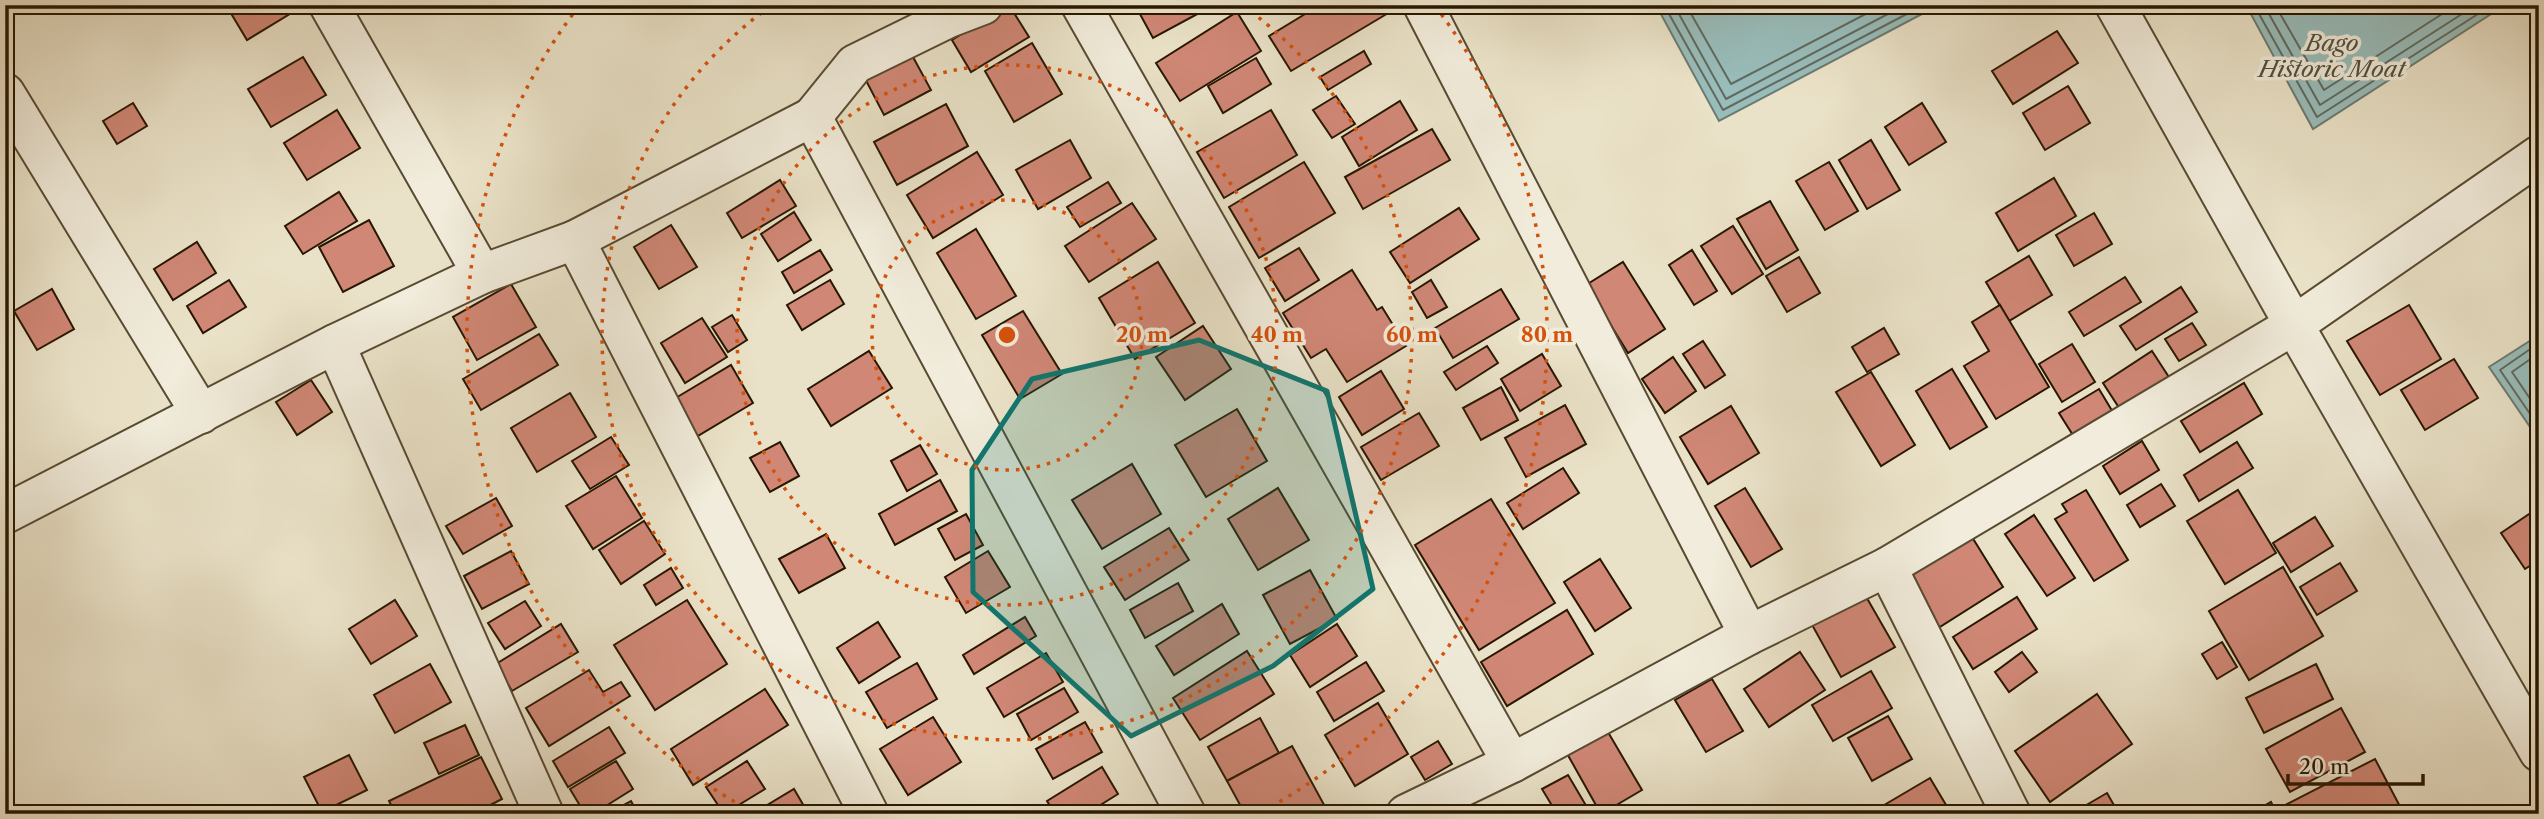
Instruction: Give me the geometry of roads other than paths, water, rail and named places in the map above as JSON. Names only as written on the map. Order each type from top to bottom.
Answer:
[{"type":"street","points":[[329,5],[482,274]]},
{"type":"street","points":[[5,514],[335,344],[482,274],[575,240],[812,117],[855,64],[949,18],[983,5]]},
{"type":"street","points":[[1081,5],[1512,763]]},
{"type":"street","points":[[1423,5],[1749,635]]},
{"type":"street","points":[[2115,5],[2294,325],[2539,752]]},
{"type":"street","points":[[5,93],[201,414]]},
{"type":"street","points":[[812,117],[1186,814]]},
{"type":"street","points":[[1406,814],[1512,763],[1749,635],[1887,567],[2294,325],[2539,155]]},
{"type":"street","points":[[575,240],[869,814]]},
{"type":"street","points":[[335,344],[544,814]]},
{"type":"street","points":[[1887,567],[2011,814]]},
{"type":"water","points":[[1656,5],[1939,5],[1719,121]]},
{"type":"water","name":"Bago Historic Moat","points":[[2246,5],[2505,5],[2313,129]]},
{"type":"water","points":[[2539,335],[2539,440],[2489,367]]}]
